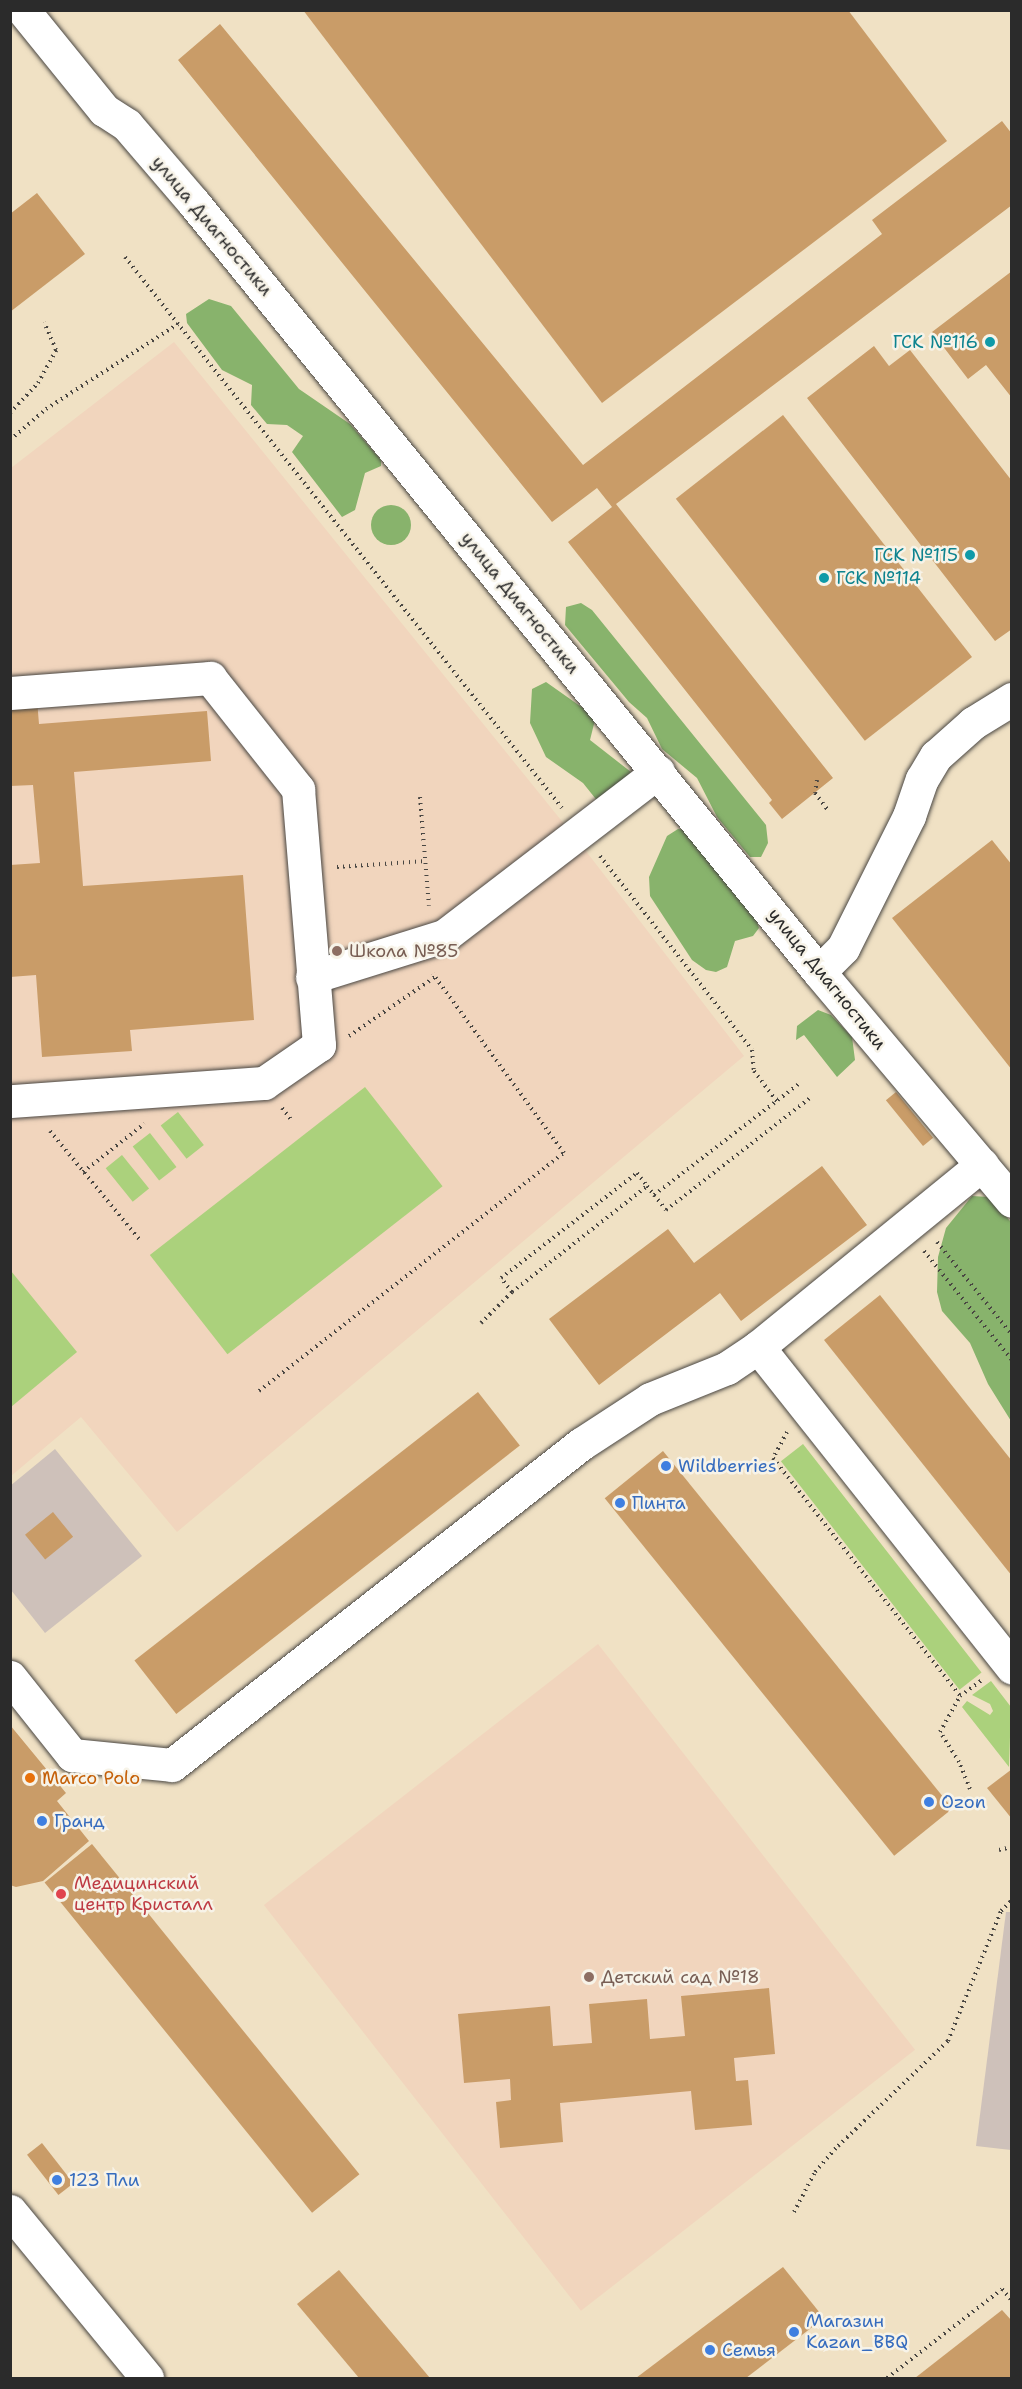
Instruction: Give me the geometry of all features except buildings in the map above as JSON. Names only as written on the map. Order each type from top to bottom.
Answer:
[{"type":"street","name":"улица Диагностики","points":[[22,10],[104,110],[128,125],[193,202],[819,972],[1011,1201]]},
{"type":"street","points":[[10,693],[210,678],[298,789],[319,1045],[264,1083],[18,1101]]},
{"type":"street","points":[[819,972],[843,948],[909,816],[922,778],[936,756],[973,723],[1011,699]]},
{"type":"street","points":[[312,977],[444,936],[658,772]]},
{"type":"street","points":[[10,1677],[72,1755],[172,1765],[581,1444],[650,1399],[727,1368],[758,1347],[982,1164]]},
{"type":"street","points":[[758,1347],[1009,1664]]},
{"type":"street","points":[[10,2211],[147,2379]]},
{"type":"path","points":[[124,257],[752,1050],[753,1071],[777,1101]]},
{"type":"path","points":[[10,412],[38,383],[56,350],[44,322]]},
{"type":"path","points":[[10,440],[39,414],[178,324]]},
{"type":"path","points":[[817,780],[814,793],[827,809]]},
{"type":"path","points":[[259,1391],[564,1152],[435,977],[423,943],[426,861],[420,797]]},
{"type":"path","points":[[304,870],[426,861]]},
{"type":"path","points":[[319,1045],[333,1047],[435,977]]},
{"type":"path","points":[[654,1194],[800,1083]]},
{"type":"path","points":[[83,1172],[190,1089]]},
{"type":"path","points":[[512,1292],[501,1278],[637,1173],[666,1210],[811,1097]]},
{"type":"path","points":[[18,1101],[83,1172],[139,1239]]},
{"type":"path","points":[[481,1323],[512,1292],[647,1186]]},
{"type":"path","points":[[910,1221],[1011,1335]]},
{"type":"path","points":[[910,1221],[1011,1360]]},
{"type":"path","points":[[801,1400],[774,1458],[960,1696]]},
{"type":"path","points":[[970,1789],[959,1762],[940,1732],[960,1696],[1009,1664]]},
{"type":"path","points":[[999,1850],[1011,1847]]},
{"type":"path","points":[[794,2212],[815,2172],[838,2146],[948,2041],[1001,1911],[1011,1899]]},
{"type":"path","points":[[887,2379],[1002,2289],[1011,2301]]},
{"type":"shaded area","name":"Школа №85","points":[[174,342],[582,846],[744,1056],[177,1532],[81,1417],[11,1476],[11,468]]},
{"type":"shaded area","points":[[55,1449],[142,1556],[45,1633],[11,1590],[10,1486]]},
{"type":"shaded area","name":"Детский сад №18","points":[[598,1644],[915,2050],[581,2311],[264,1905]]},
{"type":"shaded area","points":[[1006,1912],[1012,1912],[1011,2150],[976,2146]]},
{"type":"green space","points":[[209,299],[231,306],[299,389],[350,424],[381,460],[381,466],[365,473],[355,510],[342,517],[292,452],[303,436],[287,425],[267,424],[251,405],[252,385],[222,370],[187,323],[186,314]]},
{"type":"green space","points":[[391,505],[405,511],[411,525],[405,539],[391,545],[377,539],[371,525],[377,511]]},
{"type":"green space","points":[[581,603],[592,610],[766,825],[768,843],[761,857],[750,857],[717,817],[697,778],[662,749],[647,718],[629,702],[565,625],[566,607]]},
{"type":"green space","points":[[546,682],[590,713],[595,720],[590,740],[631,772],[599,803],[583,783],[546,757],[530,723],[532,689]]},
{"type":"green space","points":[[678,829],[686,830],[755,916],[759,928],[753,936],[735,941],[727,967],[716,972],[706,970],[692,960],[650,896],[649,877],[667,836]]},
{"type":"green space","points":[[818,1010],[831,1015],[852,1037],[855,1060],[837,1077],[804,1035],[796,1040],[797,1026]]},
{"type":"green space","points":[[365,1087],[443,1186],[227,1354],[150,1255]]},
{"type":"green space","points":[[178,1112],[204,1145],[187,1159],[161,1126]]},
{"type":"green space","points":[[150,1133],[176,1167],[159,1180],[133,1147]]},
{"type":"green space","points":[[122,1155],[149,1188],[133,1202],[106,1168]]},
{"type":"green space","points":[[972,1196],[989,1197],[1011,1222],[1011,1421],[988,1384],[970,1343],[942,1311],[937,1292],[938,1257],[946,1228]]},
{"type":"green space","points":[[11,1271],[77,1352],[10,1407]]},
{"type":"green space","points":[[803,1444],[982,1673],[959,1690],[781,1461]]},
{"type":"green space","points":[[991,1681],[1011,1707],[1009,1767],[962,1707],[967,1701],[990,1715],[993,1711],[990,1704],[972,1695]]},
{"type":"place","name":"ГСК №116","points":[[990,342]]},
{"type":"place","name":"ГСК №115","points":[[970,555]]},
{"type":"place","name":"ГСК №114","points":[[824,578]]},
{"type":"place","name":"Школа №85","points":[[337,951]]},
{"type":"place","name":"Wildberries","points":[[666,1466]]},
{"type":"place","name":"Пинта","points":[[620,1503]]},
{"type":"place","name":"Marco Polo","points":[[30,1778]]},
{"type":"place","name":"Ozon","points":[[929,1802]]},
{"type":"place","name":"Гранд","points":[[42,1821]]},
{"type":"place","name":"Медицинский центр Кристалл","points":[[61,1894]]},
{"type":"place","name":"Детский сад №18","points":[[589,1977]]},
{"type":"place","name":"123 Пли","points":[[57,2180]]},
{"type":"place","name":"Магазин Kazan_BBQ","points":[[794,2332]]},
{"type":"place","name":"Семья","points":[[710,2350]]}]
